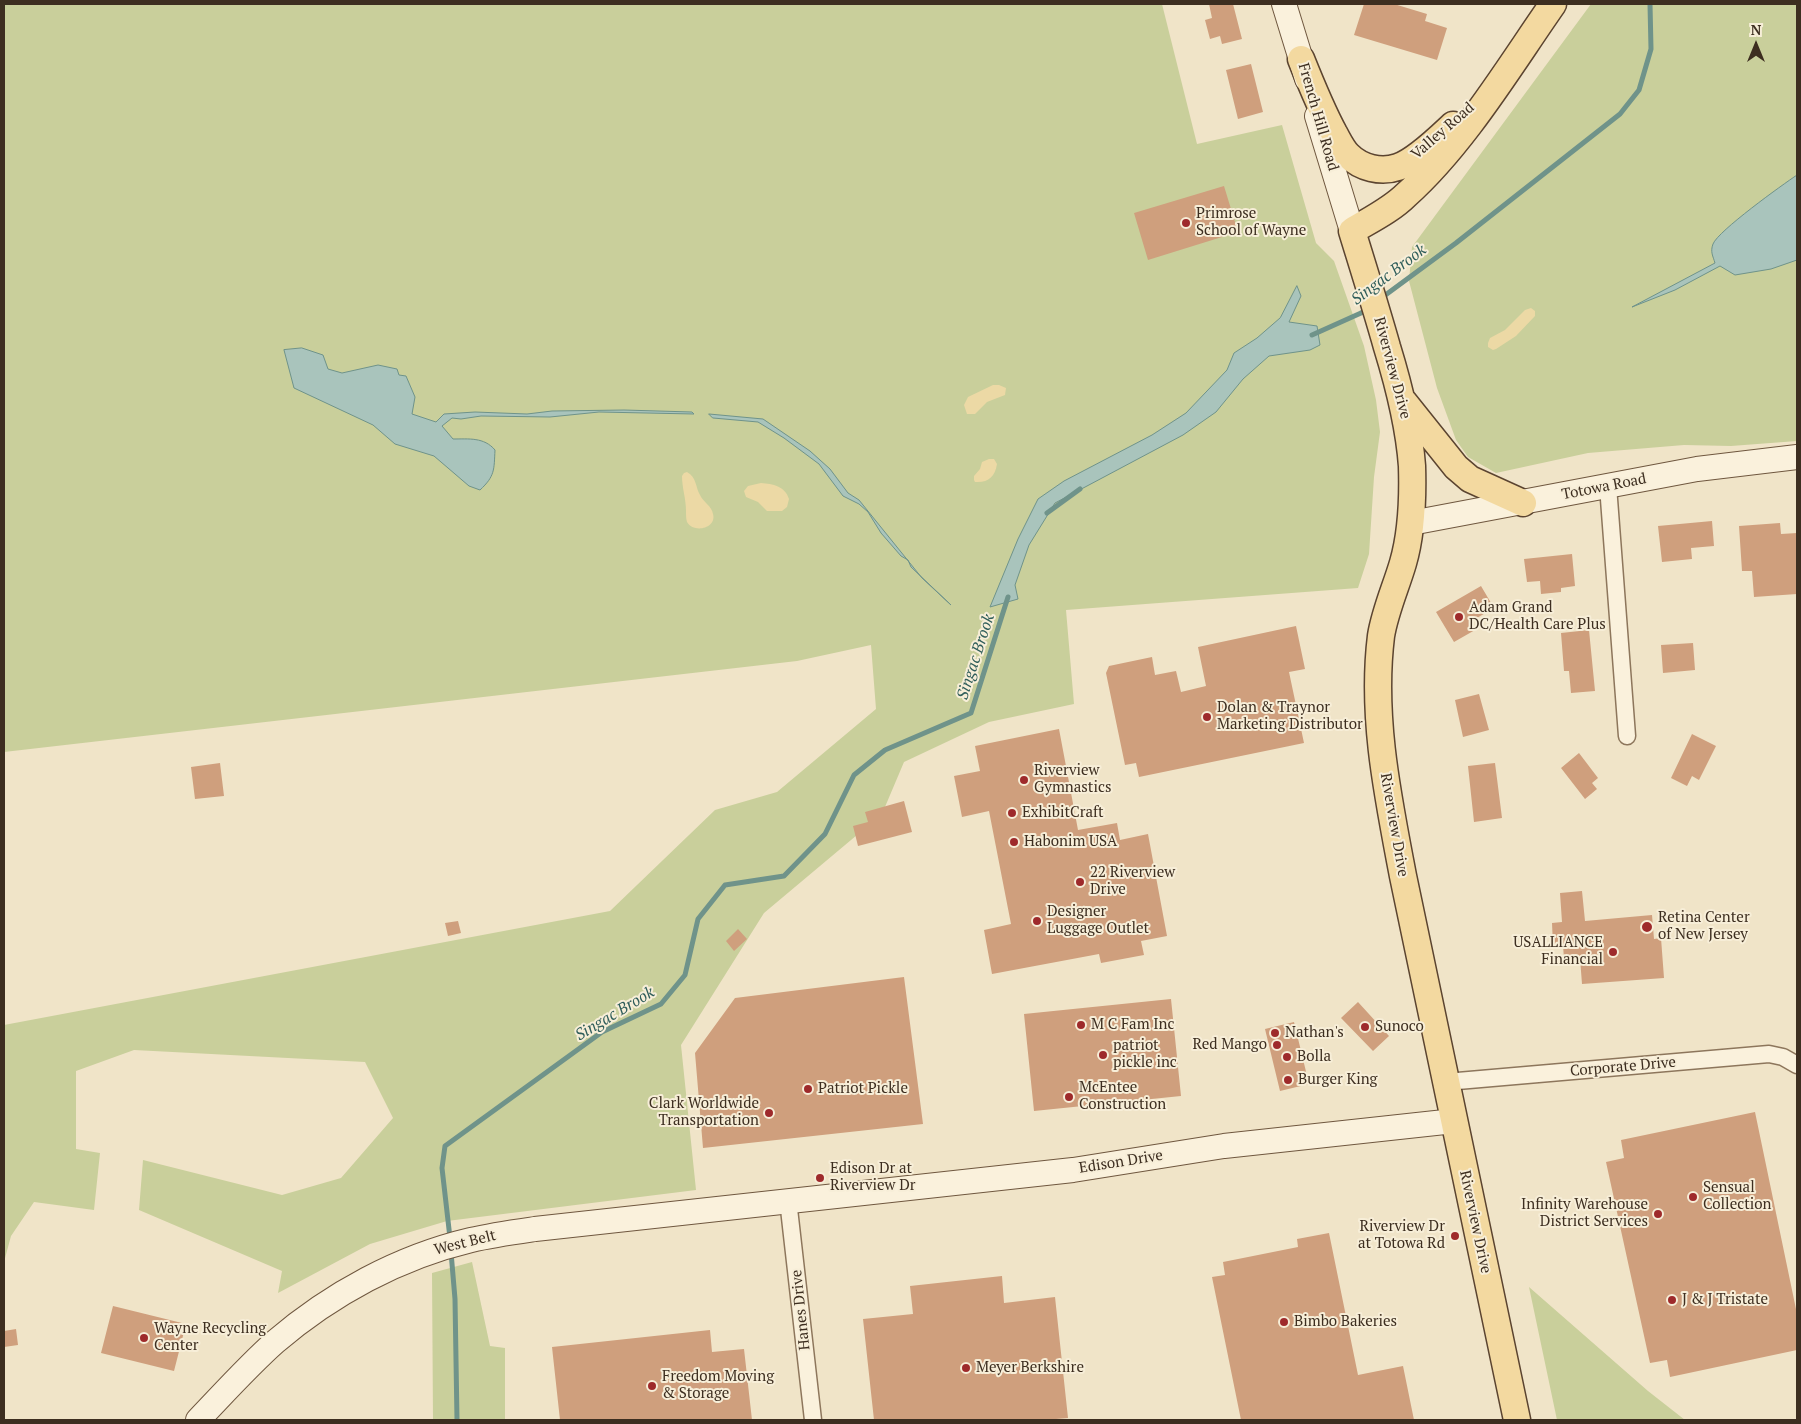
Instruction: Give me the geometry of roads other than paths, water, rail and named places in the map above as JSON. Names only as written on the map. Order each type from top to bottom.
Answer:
[{"type":"main road","name":"French Hill Road","points":[[1284,4],[1352,231]]},
{"type":"main road","name":"Valley Road","points":[[1352,231],[1405,196],[1444,156],[1553,4]]},
{"type":"main road","name":"Valley Road","points":[[1301,59],[1322,110],[1344,150],[1361,165],[1383,170],[1397,168],[1425,149],[1484,95],[1513,60]]},
{"type":"main road","name":"Riverview Drive","points":[[1352,231],[1402,397],[1412,466],[1411,523],[1403,561],[1390,600],[1382,634],[1378,702],[1381,747],[1388,798],[1517,1420]]},
{"type":"main road","points":[[1402,397],[1456,466],[1470,480],[1523,503]]},
{"type":"main road","name":"Totowa Road","points":[[1411,523],[1697,469],[1797,457]]},
{"type":"main road","name":"Edison Drive","points":[[788,1200],[1072,1170],[1224,1146],[1454,1121]]},
{"type":"main road","name":"West Belt","points":[[198,1420],[253,1363],[321,1306],[374,1276],[429,1252],[472,1240],[535,1229],[788,1200]]},
{"type":"street","points":[[1608,486],[1627,736]]},
{"type":"street","name":"Corporate Drive","points":[[1446,1082],[1769,1054],[1783,1057],[1797,1065]]},
{"type":"street","name":"Hanes Drive","points":[[788,1200],[813,1420]]},
{"type":"water","points":[[1797,175],[1797,260],[1771,269],[1735,275],[1720,266],[1675,290],[1632,307],[1715,263],[1712,249],[1717,238],[1751,208]]},
{"type":"water","points":[[1297,286],[1301,296],[1289,322],[1317,326],[1320,345],[1310,350],[1269,356],[1243,379],[1216,412],[1183,435],[1055,503],[1029,545],[1015,585],[1018,599],[990,607],[1018,539],[1038,499],[1064,481],[1152,435],[1186,413],[1227,370],[1234,353],[1257,338],[1280,318]]},
{"type":"water","points":[[302,348],[323,355],[328,369],[342,373],[378,365],[397,369],[399,375],[406,376],[415,397],[412,414],[436,422],[444,414],[475,412],[527,414],[552,411],[624,410],[692,412],[694,414],[599,412],[550,417],[481,416],[461,419],[452,418],[442,426],[453,439],[481,441],[495,450],[493,472],[489,481],[480,490],[469,486],[434,456],[395,444],[373,425],[294,388],[284,350]]},
{"type":"water","points":[[709,414],[763,419],[810,451],[830,469],[848,493],[859,500],[907,559],[901,556],[881,533],[868,512],[859,504],[843,496],[819,464],[784,438],[758,422],[713,418]]},
{"type":"water","points":[[909,561],[920,576],[911,567]]},
{"type":"waterway","name":"Singac Brook","points":[[1380,299],[1456,243],[1620,114],[1639,90],[1651,49],[1650,4]]},
{"type":"waterway","name":"Singac Brook","points":[[1312,335],[1367,309]]},
{"type":"waterway","name":"Singac Brook","points":[[1047,513],[1080,489]]},
{"type":"waterway","name":"Singac Brook","points":[[450,1238],[442,1168],[445,1146],[602,1032],[661,1004],[685,975],[698,919],[725,885],[784,876],[825,834],[854,775],[885,750],[971,713],[1008,597]]},
{"type":"waterway","name":"Singac Brook","points":[[451,1252],[455,1299],[457,1420]]},
{"type":"place","name":"Primrose School of Wayne","points":[[1186,223]]},
{"type":"place","name":"Adam Grand DC/Health Care Plus","points":[[1459,617]]},
{"type":"place","name":"Dolan & Traynor Marketing Distributor","points":[[1207,717]]},
{"type":"place","name":"Riverview Gymnastics","points":[[1024,780]]},
{"type":"place","name":"ExhibitCraft","points":[[1012,813]]},
{"type":"place","name":"Habonim USA","points":[[1014,842]]},
{"type":"place","name":"22 Riverview Drive","points":[[1080,882]]},
{"type":"place","name":"Designer Luggage Outlet","points":[[1037,921]]},
{"type":"place","name":"Retina Center of New Jersey","points":[[1647,927]]},
{"type":"place","name":"USALLIANCE Financial","points":[[1613,952]]},
{"type":"place","name":"M C Fam Inc","points":[[1081,1025]]},
{"type":"place","name":"Sunoco","points":[[1365,1027]]},
{"type":"place","name":"Nathan's","points":[[1275,1033]]},
{"type":"place","name":"Red Mango","points":[[1277,1045]]},
{"type":"place","name":"patriot pickle inc","points":[[1103,1055]]},
{"type":"place","name":"Bolla","points":[[1287,1057]]},
{"type":"place","name":"Burger King","points":[[1288,1080]]},
{"type":"place","name":"Patriot Pickle","points":[[808,1089]]},
{"type":"place","name":"McEntee Construction","points":[[1069,1097]]},
{"type":"place","name":"Clark Worldwide Transportation","points":[[769,1113]]},
{"type":"place","name":"Edison Dr at Riverview Dr","points":[[820,1178]]},
{"type":"place","name":"Sensual Collection","points":[[1693,1197]]},
{"type":"place","name":"Infinity Warehouse District Services","points":[[1658,1214]]},
{"type":"place","name":"Riverview Dr at Totowa Rd","points":[[1455,1236]]},
{"type":"place","name":"J & J Tristate","points":[[1672,1300]]},
{"type":"place","name":"Bimbo Bakeries","points":[[1284,1322]]},
{"type":"place","name":"Wayne Recycling Center","points":[[144,1338]]},
{"type":"place","name":"Meyer Berkshire","points":[[966,1368]]},
{"type":"place","name":"Freedom Moving & Storage","points":[[652,1386]]}]
